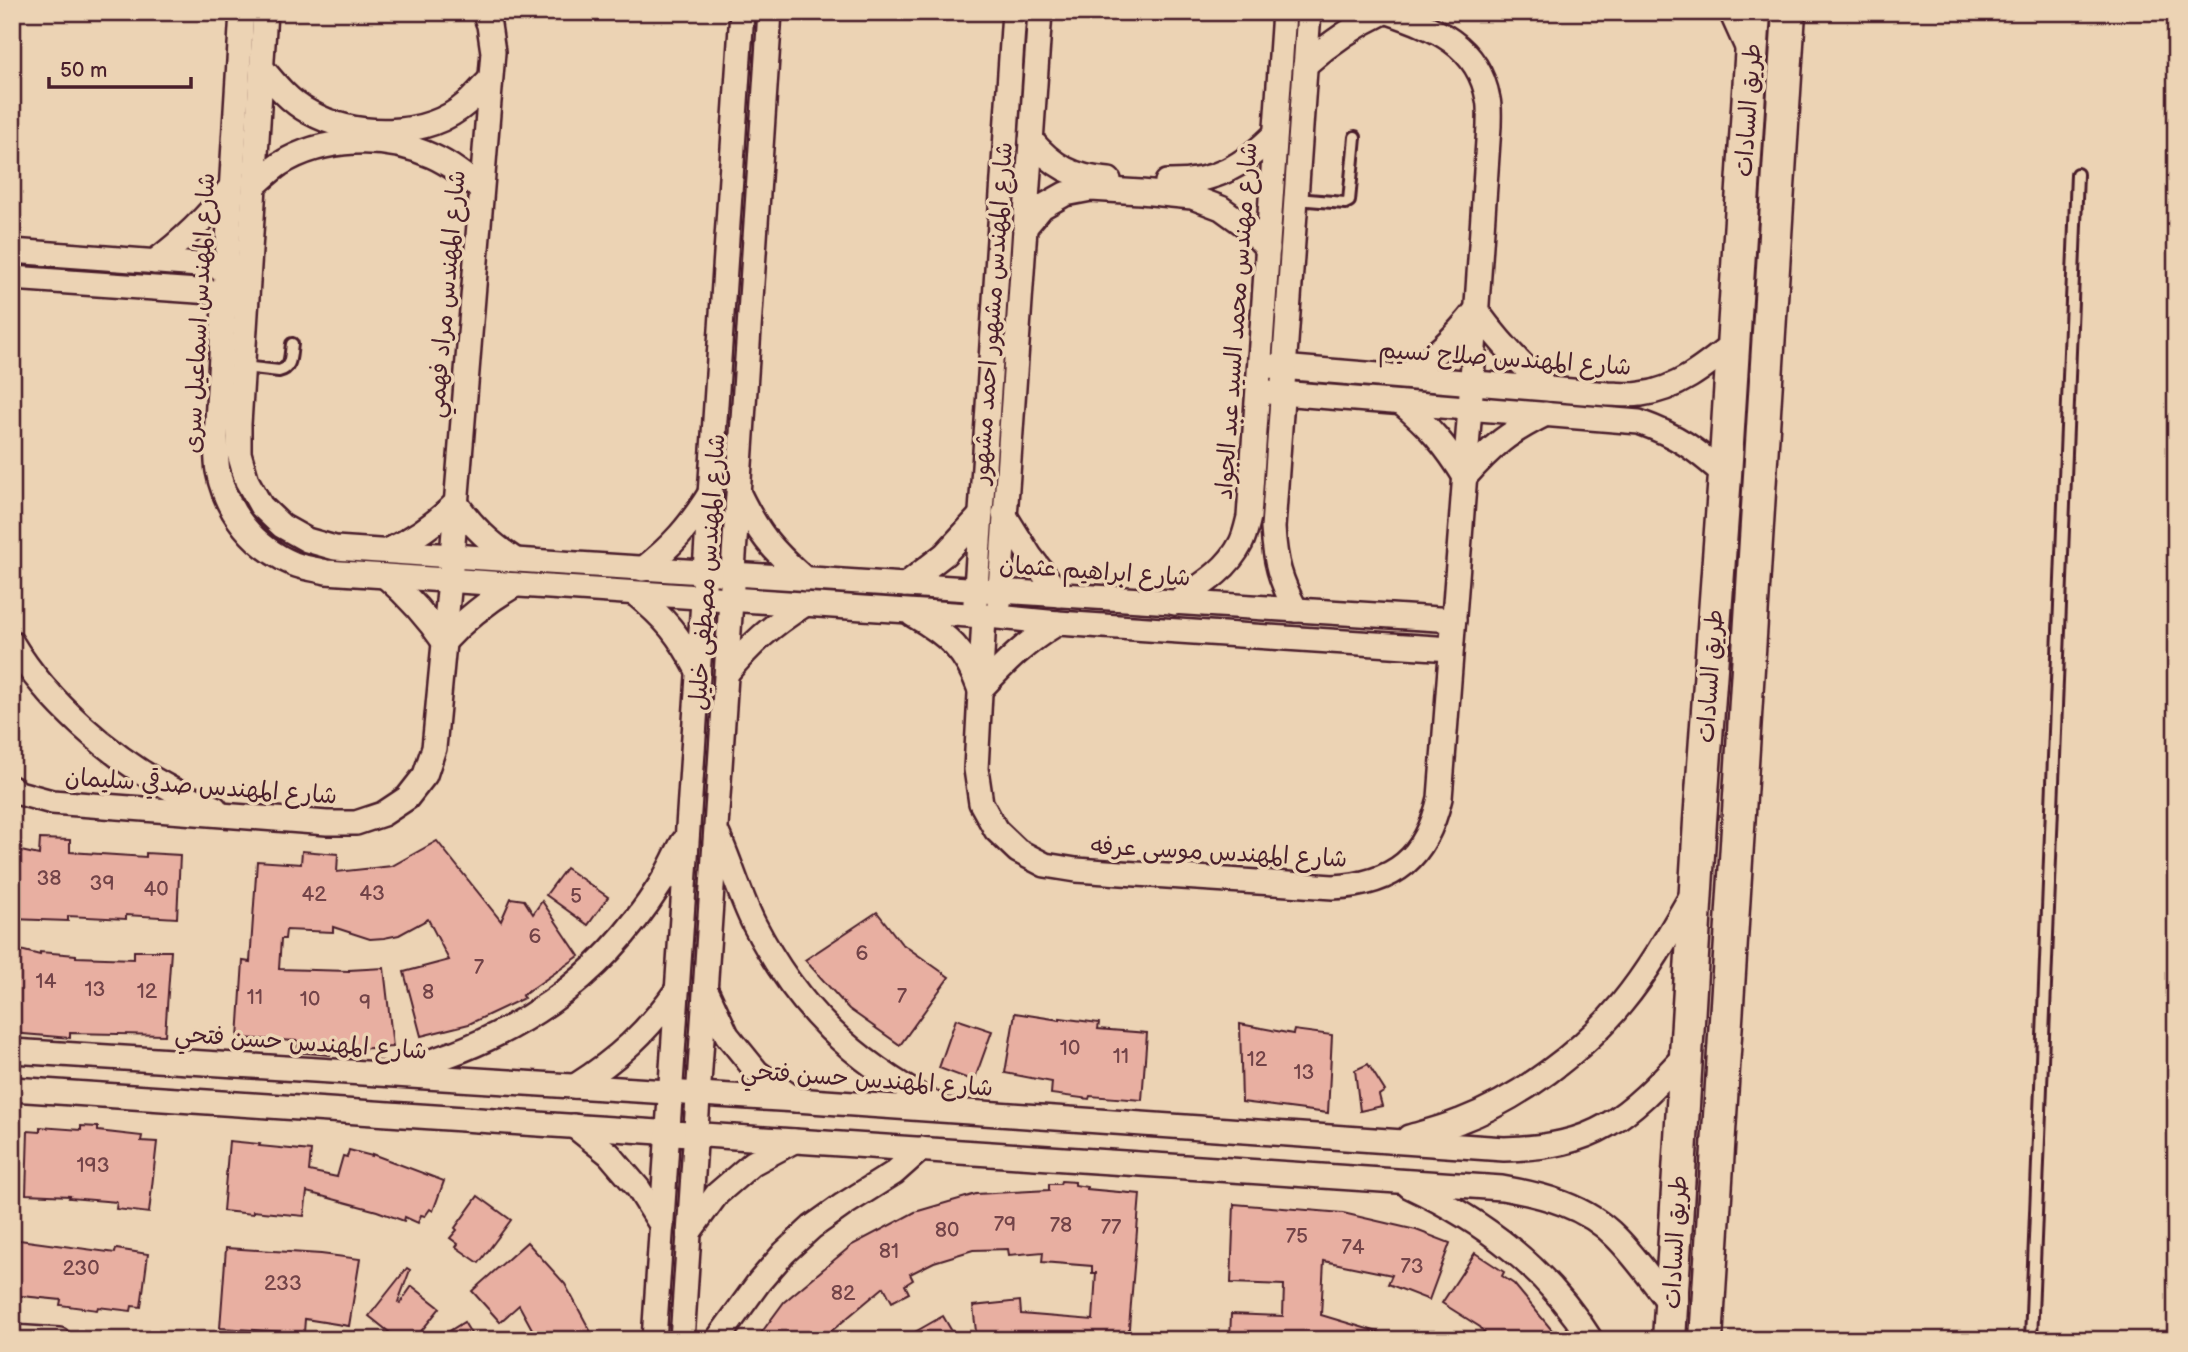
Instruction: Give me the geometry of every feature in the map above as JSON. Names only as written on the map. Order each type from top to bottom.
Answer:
[{"type":"main road","name":"طريق السادات","points":[[1669,1340],[1708,689],[1725,475],[1754,12]]},
{"type":"main road","name":"طريق السادات","points":[[1706,1340],[1789,12]]},
{"type":"main road","points":[[1747,116],[1782,117]]},
{"type":"main road","points":[[1708,689],[1746,689]]},
{"type":"street","name":"شارع المهندس اسماعيل سرى","points":[[238,268],[231,187],[242,12]]},
{"type":"street","name":"شارع المهندس اسماعيل سرى","points":[[265,12],[255,185],[238,268],[216,438],[217,470],[227,500],[244,527],[267,549],[295,564],[326,572],[732,599]]},
{"type":"street","name":"شارع المهندس مراد فهمي","points":[[450,580],[493,52],[489,24],[484,12]]},
{"type":"street","name":"شارع المهندس مصطفى خليل","points":[[682,1340],[770,12]]},
{"type":"street","name":"شارع المهندس مشهور احمد مشهور","points":[[985,617],[976,589],[1014,12]]},
{"type":"street","name":"شارع المهندس مشهور احمد مشهور","points":[[985,617],[999,591],[1040,12]]},
{"type":"street","name":"شارع مهندس محمد السيد عبد الجواد","points":[[1175,603],[1226,565],[1241,543],[1250,517],[1284,12]]},
{"type":"street","name":"شارع مهندس محمد السيد عبد الجواد","points":[[1296,610],[1282,584],[1273,537],[1309,12]]},
{"type":"street","points":[[1305,65],[1329,43],[1356,25],[1386,12]]},
{"type":"street","name":"شارع المهندس موسى عرفه","points":[[985,617],[976,769],[981,803],[996,830],[1018,851],[1045,865],[1076,870],[1333,887],[1359,886],[1383,878],[1405,864],[1422,845],[1434,823],[1440,798],[1472,382],[1489,127],[1488,100],[1480,74],[1465,52],[1444,34],[1386,12]]},
{"type":"street","points":[[1731,12],[1752,58]]},
{"type":"street","name":"شارع المهندس مصطفى خليل","points":[[654,1340],[741,14]]},
{"type":"street","points":[[262,68],[282,93],[309,112],[338,125],[430,155],[457,169],[481,189]]},
{"type":"street","points":[[255,185],[279,165],[307,151],[437,122],[466,104],[490,80]]},
{"type":"street","points":[[1026,226],[1042,207],[1065,194],[1091,189],[1191,183],[1215,176],[1248,158],[1276,134]]},
{"type":"street","points":[[1031,140],[1046,158],[1069,172],[1192,197],[1220,208],[1246,226],[1268,248]]},
{"type":"street","points":[[154,262],[200,224],[231,187]]},
{"type":"street","points":[[12,251],[238,268]]},
{"type":"street","points":[[12,278],[236,294]]},
{"type":"street","name":"شارع المهندس اسماعيل سرى","points":[[236,294],[243,367],[239,453],[247,481],[261,506],[282,526],[307,540],[335,548],[733,575]]},
{"type":"street","points":[[1404,376],[1432,358],[1456,336],[1476,310],[1521,366],[1549,389]]},
{"type":"street","name":"شارع المهندس صلاح نسيم","points":[[1260,365],[1641,394],[1674,386],[1703,368],[1733,344]]},
{"type":"street","points":[[1258,392],[1639,422],[1668,433],[1695,449],[1725,475]]},
{"type":"street","points":[[1401,403],[1427,424],[1465,477],[1488,451],[1515,429],[1546,414]]},
{"type":"street","points":[[643,569],[670,547],[693,521],[710,492]]},
{"type":"street","points":[[739,494],[755,527],[777,555],[804,579]]},
{"type":"street","points":[[386,551],[412,539],[436,523],[456,503],[472,526],[517,561]]},
{"type":"street","points":[[1004,514],[1030,556],[1060,595]]},
{"type":"street","points":[[905,585],[945,554],[980,516]]},
{"type":"street","name":"شارع ابراهيم عثمان","points":[[733,575],[1454,620]]},
{"type":"street","points":[[385,576],[427,617],[444,642],[465,619],[489,600],[515,585]]},
{"type":"street","name":"شارع المهندس صدقي سليمان","points":[[12,788],[19,793],[52,802],[327,823],[356,823],[383,814],[407,798],[425,775],[434,748],[450,580]]},
{"type":"street","points":[[634,593],[660,615],[682,641],[698,671]]},
{"type":"street","points":[[732,599],[1451,649]]},
{"type":"street","points":[[727,673],[749,647],[775,624],[804,605]]},
{"type":"street","points":[[908,613],[933,626],[954,644],[971,666],[980,690],[1017,651],[1058,623]]},
{"type":"street","points":[[12,643],[20,657],[63,708],[113,752],[170,788],[231,815]]},
{"type":"street","points":[[716,832],[753,921],[780,969],[813,1013],[852,1051],[896,1084],[945,1110]]},
{"type":"street","points":[[387,1073],[442,1059],[495,1037],[544,1007],[589,972],[628,930],[661,884],[687,833]]},
{"type":"street","points":[[1397,1141],[1461,1121],[1521,1091],[1576,1051],[1622,1003],[1661,948],[1696,888]]},
{"type":"street","points":[[575,1086],[632,1045],[656,1019],[677,990]]},
{"type":"street","points":[[706,991],[727,1035],[757,1072],[796,1100]]},
{"type":"street","name":"شارع المهندس حسن فتحي","points":[[12,1051],[387,1073],[1504,1149],[1539,1148],[1573,1141],[1606,1127],[1635,1107],[1686,1054]]},
{"type":"street","points":[[12,1089],[1502,1188],[1543,1196],[1581,1212],[1615,1235],[1671,1305]]},
{"type":"street","points":[[574,1126],[609,1154],[638,1188],[662,1226]]},
{"type":"street","points":[[690,1231],[718,1194],[753,1163],[794,1141]]},
{"type":"street","points":[[717,1340],[759,1282],[784,1253],[812,1227],[894,1173],[921,1149]]},
{"type":"street","points":[[1396,1180],[1449,1205],[1497,1237],[1541,1275],[1579,1320],[1591,1340]]},
{"type":"street","points":[[12,1337],[59,1340]]},
{"type":"lane","points":[[1296,199],[1345,203],[1349,201],[1355,137]]},
{"type":"lane","points":[[2031,1340],[2077,174]]},
{"type":"lane","points":[[243,367],[284,370],[289,365],[292,344]]},
{"type":"building","points":[[40,839],[70,840],[70,852],[146,857],[146,853],[180,855],[177,918],[126,915],[126,919],[68,916],[68,921],[12,919],[12,849],[39,855]]},
{"type":"building","points":[[437,841],[501,921],[511,898],[524,900],[533,914],[542,901],[579,956],[522,996],[524,998],[469,1024],[421,1036],[404,972],[449,960],[428,919],[399,935],[384,938],[370,939],[333,927],[333,932],[286,930],[285,939],[281,939],[279,969],[349,971],[384,968],[393,1047],[331,1050],[330,1055],[296,1052],[297,1041],[238,1038],[243,961],[250,962],[257,861],[301,864],[302,851],[338,854],[337,872],[392,866]]},
{"type":"building","points":[[566,868],[608,897],[588,925],[546,895]]},
{"type":"building","points":[[877,912],[901,943],[949,977],[900,1045],[849,1009],[805,960]]},
{"type":"building","points":[[12,948],[40,955],[40,952],[76,957],[134,959],[134,951],[171,951],[165,1035],[70,1033],[70,1038],[12,1033]]},
{"type":"building","points":[[1015,1013],[1099,1023],[1098,1029],[1147,1033],[1142,1100],[1090,1096],[1089,1099],[1051,1094],[1052,1082],[1005,1073]]},
{"type":"building","points":[[956,1019],[992,1031],[974,1081],[939,1068]]},
{"type":"building","points":[[1240,1024],[1293,1034],[1294,1030],[1332,1035],[1328,1113],[1242,1102]]},
{"type":"building","points":[[1368,1064],[1385,1091],[1379,1095],[1382,1106],[1360,1111],[1355,1070]]},
{"type":"building","points":[[81,1126],[98,1127],[98,1131],[142,1136],[141,1141],[157,1142],[149,1213],[116,1209],[117,1202],[26,1194],[28,1131],[40,1132],[40,1127],[81,1130]]},
{"type":"building","points":[[229,1141],[311,1151],[309,1171],[337,1177],[343,1156],[347,1157],[349,1150],[372,1154],[444,1181],[433,1211],[430,1209],[425,1216],[421,1215],[418,1223],[405,1217],[404,1221],[307,1192],[304,1216],[223,1211]]},
{"type":"building","points":[[1061,1181],[1075,1182],[1075,1185],[1087,1189],[1140,1194],[1128,1340],[977,1340],[973,1306],[1020,1301],[1021,1314],[1093,1320],[1096,1273],[1092,1273],[1092,1266],[1042,1262],[1043,1252],[1009,1255],[1008,1249],[973,1250],[934,1262],[910,1274],[913,1280],[905,1285],[909,1293],[892,1302],[884,1287],[824,1340],[756,1340],[784,1302],[852,1245],[915,1212],[976,1194],[1049,1190],[1049,1184],[1060,1184]]},
{"type":"building","points":[[478,1196],[511,1220],[479,1263],[456,1247],[458,1244],[450,1238]]},
{"type":"building","points":[[1234,1204],[1343,1213],[1416,1230],[1450,1243],[1429,1300],[1388,1284],[1392,1275],[1324,1261],[1321,1315],[1391,1336],[1390,1340],[1230,1340],[1231,1314],[1283,1316],[1284,1285],[1231,1283]]},
{"type":"building","points":[[12,1239],[115,1253],[116,1249],[148,1254],[141,1307],[132,1306],[131,1311],[98,1307],[97,1310],[60,1305],[61,1300],[12,1295]]},
{"type":"building","points":[[527,1242],[565,1284],[591,1332],[576,1340],[538,1340],[519,1305],[500,1322],[472,1291]]},
{"type":"building","points":[[226,1248],[360,1259],[349,1326],[305,1319],[304,1333],[220,1328]]},
{"type":"building","points":[[1475,1253],[1504,1272],[1502,1276],[1514,1284],[1560,1340],[1490,1340],[1480,1327],[1442,1303]]},
{"type":"building","points":[[407,1268],[410,1270],[398,1302],[400,1303],[412,1286],[440,1308],[414,1340],[399,1340],[369,1316]]},
{"type":"building","points":[[943,1316],[957,1340],[901,1340]]},
{"type":"building","points":[[464,1322],[475,1340],[435,1340]]}]
